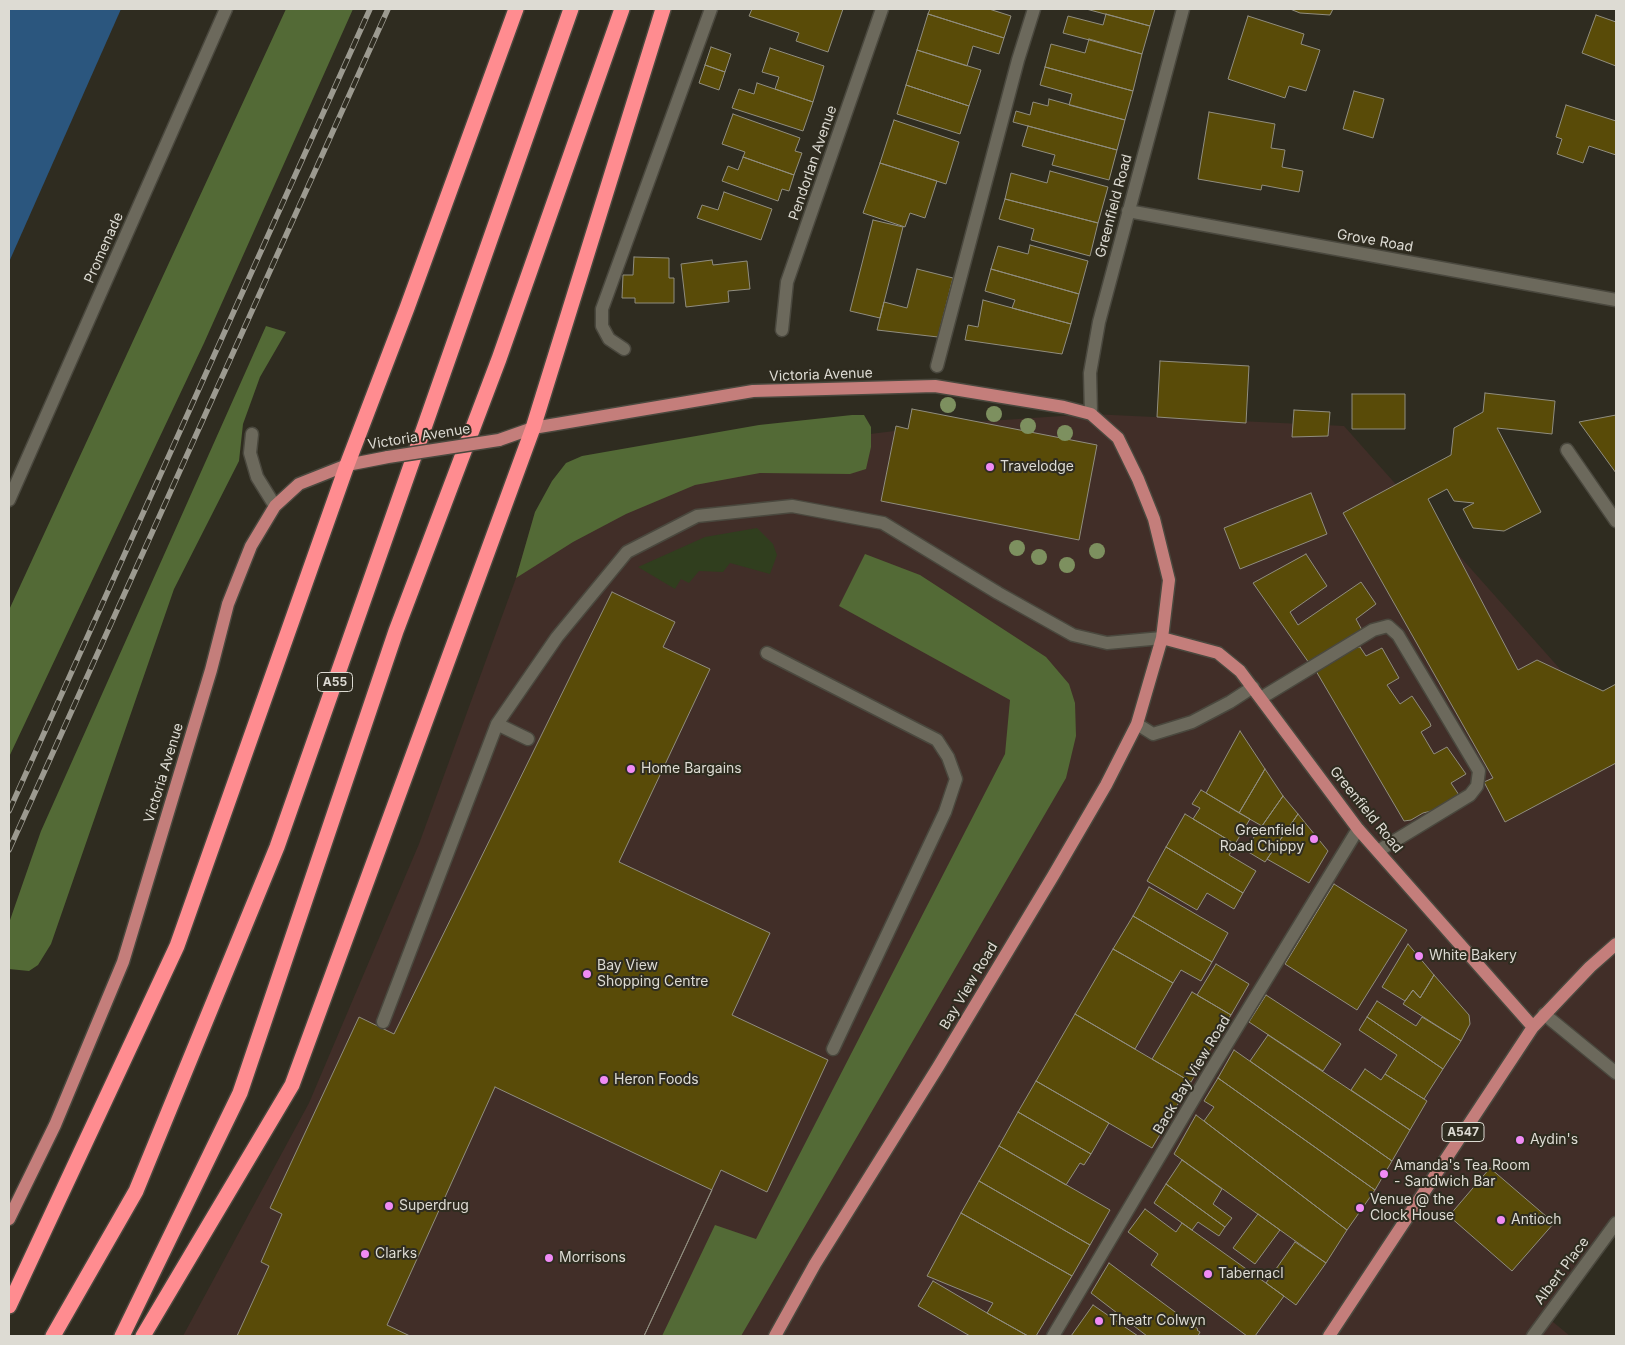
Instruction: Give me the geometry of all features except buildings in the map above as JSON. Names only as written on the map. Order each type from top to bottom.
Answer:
[{"type":"highway","points":[[9,1306],[176,946],[348,465],[516,9]]},
{"type":"highway","name":"A55","points":[[53,1336],[136,1190],[277,847],[571,9]]},
{"type":"highway","points":[[122,1336],[240,1093],[396,631],[499,358],[622,9]]},
{"type":"highway","points":[[142,1336],[292,1085],[533,428],[663,9]]},
{"type":"main road","name":"Victoria Avenue","points":[[9,1219],[55,1125],[123,962],[211,670],[228,604],[250,546],[275,506],[300,484],[348,465],[499,440],[533,428],[753,391],[935,386],[1064,407],[1090,414],[1118,438],[1138,479],[1154,519],[1169,580],[1162,638]]},
{"type":"main road","name":"Greenfield Road","points":[[1162,638],[1218,653],[1240,671],[1358,830],[1532,1027]]},
{"type":"main road","name":"Bay View Road","points":[[775,1336],[815,1264],[1053,876],[1106,785],[1137,724],[1162,638]]},
{"type":"main road","name":"A547","points":[[1329,1336],[1532,1027],[1590,967],[1616,944]]},
{"type":"street","name":"Promenade","points":[[9,500],[12,485],[226,9]]},
{"type":"street","points":[[624,349],[608,339],[602,326],[602,309],[711,9]]},
{"type":"street","name":"Pendorlan Avenue","points":[[782,330],[788,282],[882,9]]},
{"type":"street","points":[[936,366],[1018,60],[1034,9]]},
{"type":"street","name":"Greenfield Road","points":[[1090,414],[1090,373],[1098,322],[1183,9]]},
{"type":"street","name":"Grove Road","points":[[1128,211],[1616,300]]},
{"type":"street","points":[[252,434],[250,453],[257,477],[275,506]]},
{"type":"street","points":[[1567,450],[1616,521]]},
{"type":"street","points":[[383,1022],[497,724],[557,637],[627,552],[697,516],[792,506],[883,523],[1073,636],[1108,643],[1162,638]]},
{"type":"street","points":[[1261,698],[1373,630],[1388,626],[1398,635],[1479,771],[1477,786],[1470,795],[1378,851]]},
{"type":"street","points":[[767,653],[937,740],[948,757],[956,778],[945,812],[833,1049]]},
{"type":"street","points":[[1137,724],[1153,734],[1192,722],[1230,702],[1253,687]]},
{"type":"street","points":[[497,724],[528,739]]},
{"type":"street","name":"Back Bay View Road","points":[[1053,1336],[1216,1062],[1358,830]]},
{"type":"street","points":[[1544,1014],[1616,1073]]},
{"type":"street","name":"Albert Place","points":[[1532,1336],[1616,1223]]},
{"type":"shaded area","points":[[1091,414],[1344,426],[1616,732],[1616,1223],[1547,1317],[1570,1336],[183,1336],[309,1103],[419,844],[516,578],[535,512],[583,482],[854,436],[959,423]]},
{"type":"green space","points":[[286,9],[353,9],[204,343],[9,757],[9,610]]},
{"type":"green space","points":[[266,326],[286,332],[260,377],[243,424],[239,461],[174,589],[51,944],[38,965],[29,971],[9,969],[9,923],[41,831]]},
{"type":"green space","points":[[864,415],[871,427],[871,447],[866,469],[850,474],[760,473],[695,485],[626,514],[573,542],[516,578],[535,512],[552,481],[566,463],[582,456],[759,425]]},
{"type":"green space","points":[[757,528],[773,544],[777,555],[770,574],[730,563],[723,572],[699,571],[689,583],[681,579],[675,589],[638,567],[705,537]]},
{"type":"green space","points":[[865,554],[920,575],[1046,657],[1069,684],[1075,703],[1076,736],[1066,778],[741,1336],[662,1336],[715,1225],[756,1239],[1005,754],[1010,700],[839,606]]},
{"type":"water","points":[[9,9],[121,9],[9,262]]},
{"type":"railway","points":[[9,811],[370,9]]},
{"type":"railway","points":[[9,850],[388,9]]},
{"type":"place","name":"Travelodge","points":[[990,467]]},
{"type":"place","name":"Home Bargains","points":[[631,769]]},
{"type":"place","name":"Greenfield Road Chippy","points":[[1314,839]]},
{"type":"place","name":"White Bakery","points":[[1419,956]]},
{"type":"place","name":"Bay View Shopping Centre","points":[[587,974]]},
{"type":"place","name":"Heron Foods","points":[[604,1080]]},
{"type":"place","name":"Aydin's","points":[[1520,1140]]},
{"type":"place","name":"Amanda's Tea Room - Sandwich Bar","points":[[1384,1174]]},
{"type":"place","name":"Superdrug","points":[[389,1206]]},
{"type":"place","name":"Venue @ the Clock House","points":[[1360,1208]]},
{"type":"place","name":"Antioch","points":[[1501,1220]]},
{"type":"place","name":"Clarks","points":[[365,1254]]},
{"type":"place","name":"Morrisons","points":[[549,1258]]},
{"type":"place","name":"Tabernacl","points":[[1208,1274]]},
{"type":"place","name":"Theatr Colwyn","points":[[1099,1321]]}]
